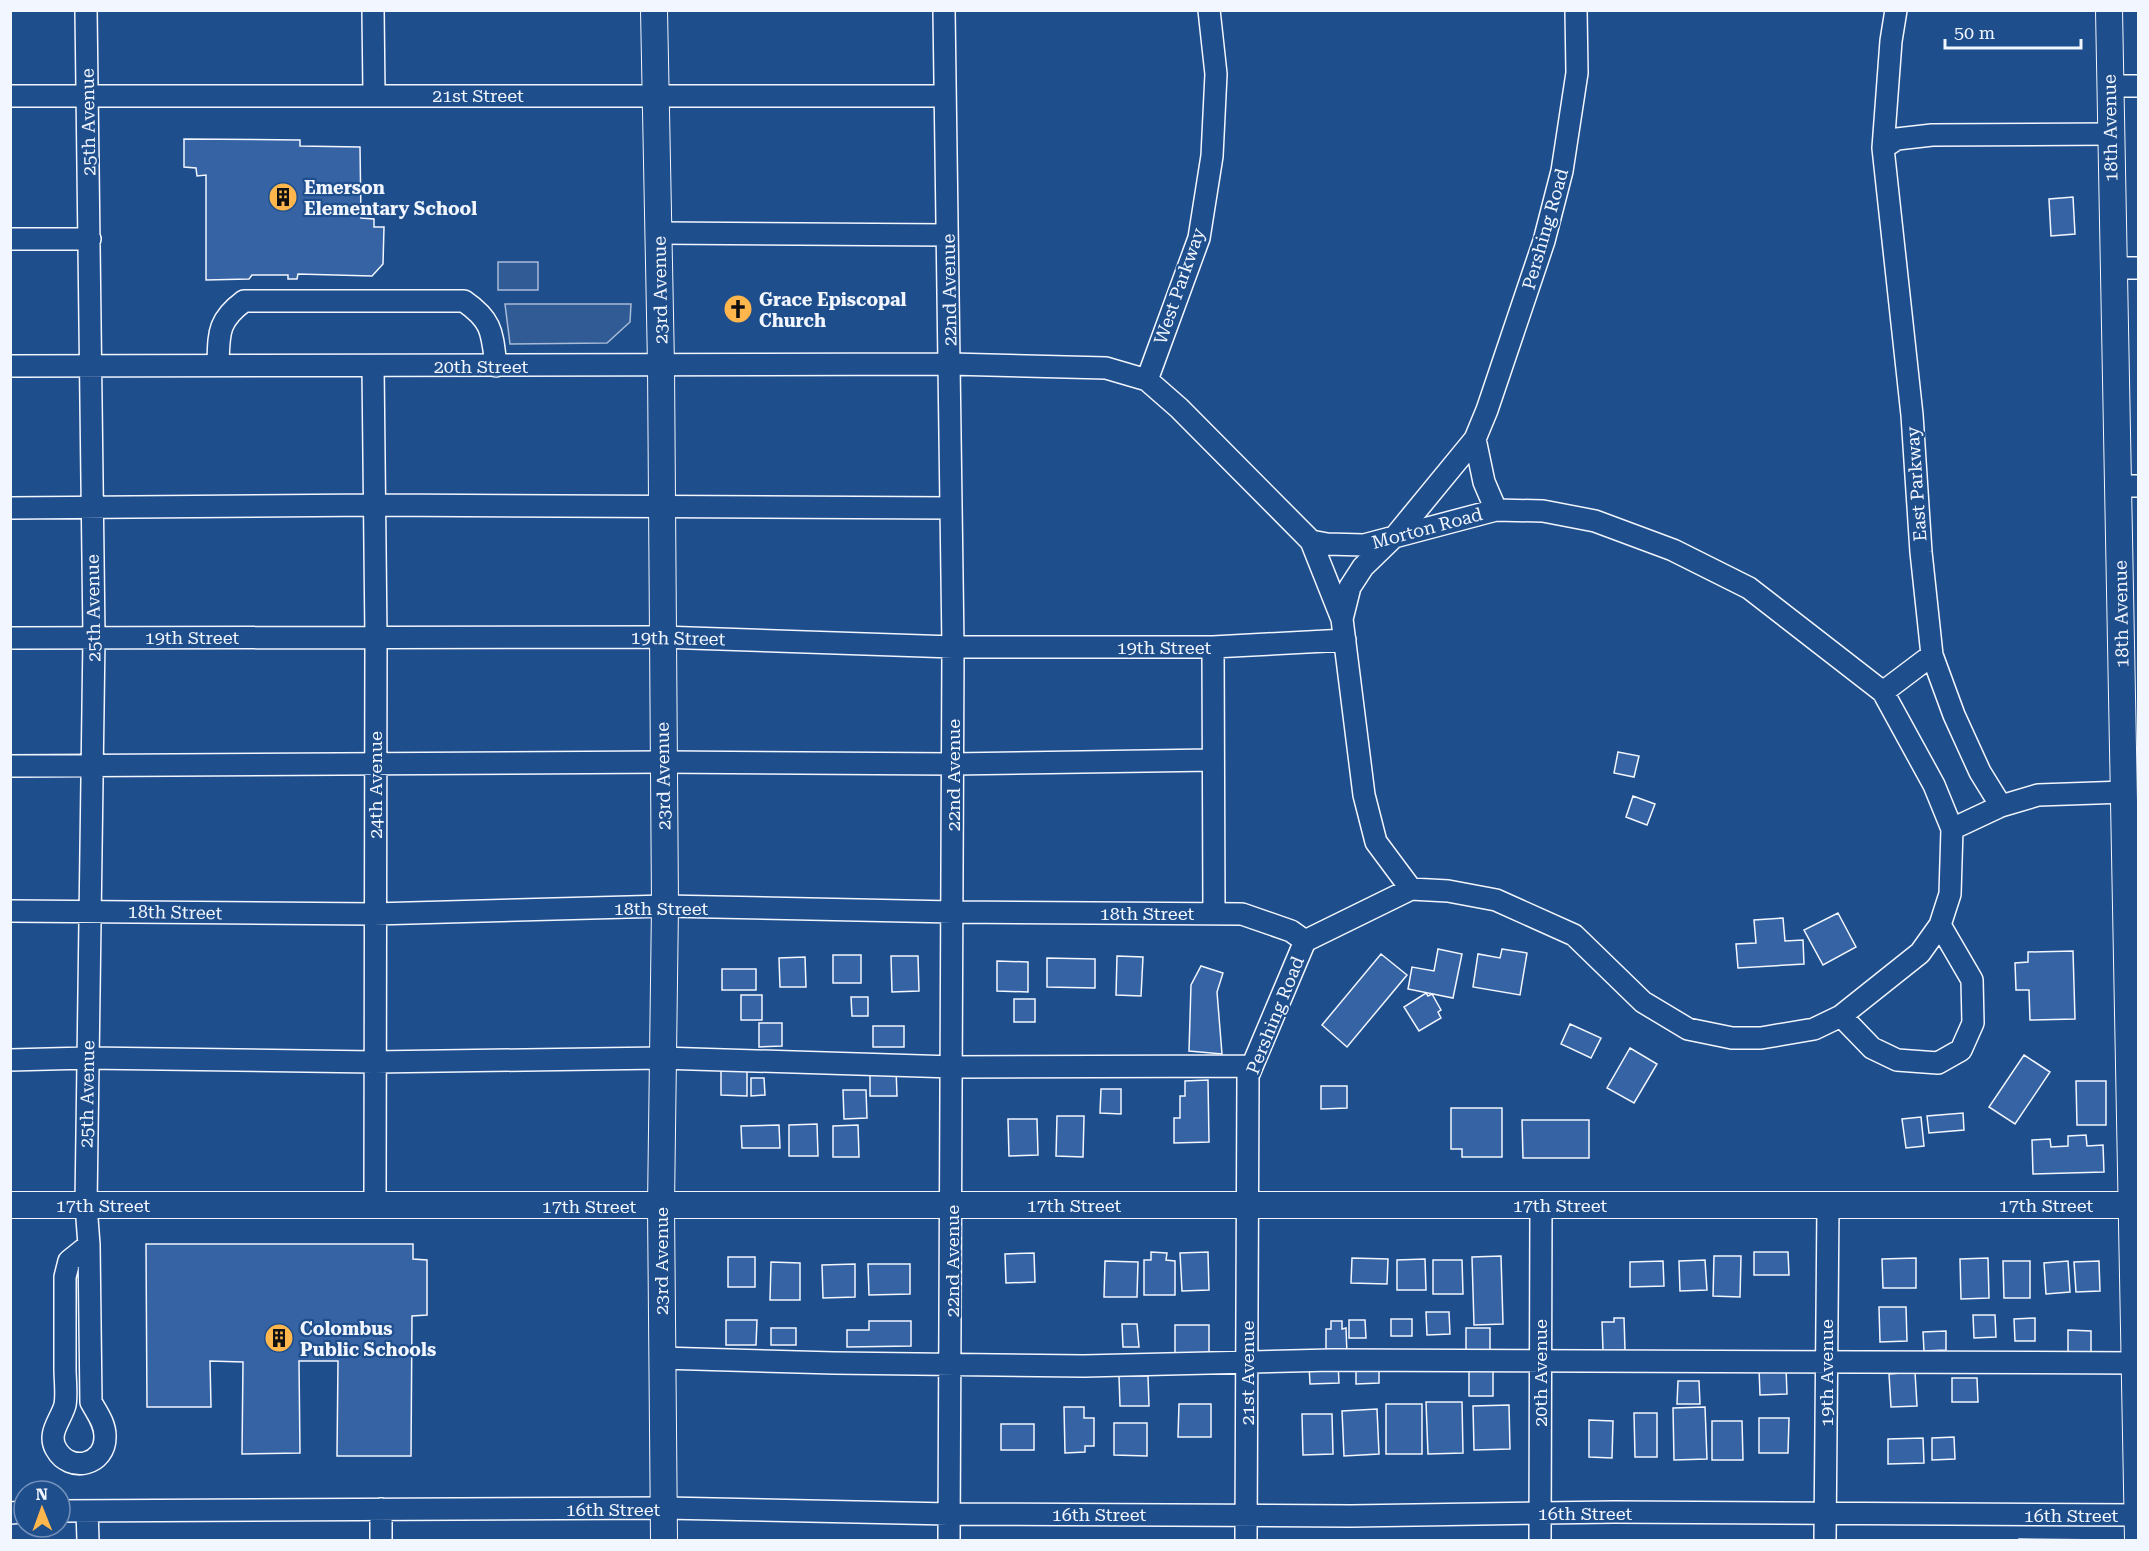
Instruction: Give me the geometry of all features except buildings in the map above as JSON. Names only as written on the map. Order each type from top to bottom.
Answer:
[{"type":"main road","name":"23rd Avenue","points":[[654,10],[661,365],[661,637],[665,906],[661,1206],[664,1540]]},
{"type":"main road","name":"18th Avenue","points":[[2109,10],[2113,268],[2128,486],[2131,728],[2125,792],[2133,976],[2138,1540]]},
{"type":"main road","name":"17th Street","points":[[10,1205],[2135,1205]]},
{"type":"street","name":"25th Avenue","points":[[86,10],[94,637],[86,1205],[89,1245],[91,1402],[102,1422],[105,1436],[103,1451],[93,1461],[77,1464],[63,1460],[54,1446],[53,1432],[65,1405],[65,1276],[69,1261],[89,1245]]},
{"type":"street","points":[[373,10],[374,94]]},
{"type":"street","name":"22nd Avenue","points":[[944,10],[951,364],[953,647],[953,1067],[949,1540]]},
{"type":"street","name":"West Parkway","points":[[1147,381],[1198,238],[1212,156],[1216,74],[1209,10]]},
{"type":"street","name":"Pershing Road","points":[[1343,629],[1350,587],[1475,439],[1513,338],[1544,241],[1562,171],[1577,73],[1576,10]]},
{"type":"street","name":"East Parkway","points":[[1896,10],[1891,41],[1883,148],[1912,415],[1921,552],[1932,655],[1954,715],[1980,772],[2001,806]]},
{"type":"street","points":[[2109,86],[2139,86]]},
{"type":"street","name":"21st Street","points":[[10,96],[374,94],[657,97],[945,96]]},
{"type":"street","points":[[1883,148],[1897,139],[1932,135],[2110,134]]},
{"type":"street","points":[[659,233],[947,235]]},
{"type":"street","points":[[10,239],[90,239]]},
{"type":"street","points":[[2113,268],[2139,268]]},
{"type":"street","points":[[218,366],[220,328],[228,312],[244,301],[256,301],[464,302],[483,314],[493,335],[496,366]]},
{"type":"street","points":[[951,364],[1106,368],[1147,381],[1179,408],[1311,541]]},
{"type":"street","name":"20th Street","points":[[10,366],[951,364]]},
{"type":"street","name":"24th Avenue","points":[[373,366],[376,638],[375,1205]]},
{"type":"street","points":[[1475,439],[1484,482],[1496,510]]},
{"type":"street","points":[[10,508],[661,506],[951,508]]},
{"type":"street","name":"Morton Road","points":[[1311,541],[1364,545],[1397,534],[1496,510],[1543,511],[1595,520],[1673,550],[1749,588],[1884,692]]},
{"type":"street","name":"Pershing Road","points":[[1248,1205],[1248,1076],[1305,941],[1411,889],[1376,842],[1364,795],[1343,629],[1311,541]]},
{"type":"street","name":"19th Street","points":[[10,638],[661,637],[953,647],[1212,647],[1343,629]]},
{"type":"street","points":[[1212,647],[1214,914]]},
{"type":"street","points":[[1411,889],[1448,891],[1496,900],[1574,935],[1643,1002],[1688,1029],[1732,1038],[1761,1038],[1814,1029],[1842,1016],[1920,953],[1940,925],[1950,894],[1952,829],[1934,785],[1884,692],[1932,655]]},
{"type":"street","points":[[10,766],[663,762],[953,764],[1212,760]]},
{"type":"street","points":[[1952,829],[2001,806],[2038,795],[2125,792]]},
{"type":"street","name":"18th Street","points":[[10,911],[374,914],[665,906],[953,912],[1242,914],[1291,931],[1305,941]]},
{"type":"street","points":[[1842,1016],[1872,1048],[1897,1060],[1938,1063],[1961,1050],[1973,1023],[1972,980],[1940,925]]},
{"type":"street","points":[[10,1060],[87,1058],[374,1062],[662,1058],[953,1067],[1252,1066]]},
{"type":"street","name":"21st Avenue","points":[[1246,1540],[1248,1205]]},
{"type":"street","name":"20th Avenue","points":[[1540,1540],[1541,1205]]},
{"type":"street","name":"19th Avenue","points":[[1826,1540],[1825,1361],[1828,1205]]},
{"type":"street","points":[[661,1358],[1084,1366],[1332,1360],[2136,1363]]},
{"type":"street","points":[[381,1509],[381,1540]]},
{"type":"street","name":"16th Street","points":[[72,1511],[665,1509],[949,1514],[2138,1515]]},
{"type":"street","points":[[87,1511],[88,1540]]},
{"type":"shaded area","points":[[498,262],[538,262],[538,290],[498,290]]},
{"type":"shaded area","points":[[505,304],[631,304],[630,322],[607,343],[510,344]]},
{"type":"place","name":"Emerson Elementary School","points":[[283,197]]},
{"type":"place","name":"Grace Episcopal Church","points":[[738,309]]},
{"type":"place","name":"Colombus Public Schools","points":[[279,1338]]}]
